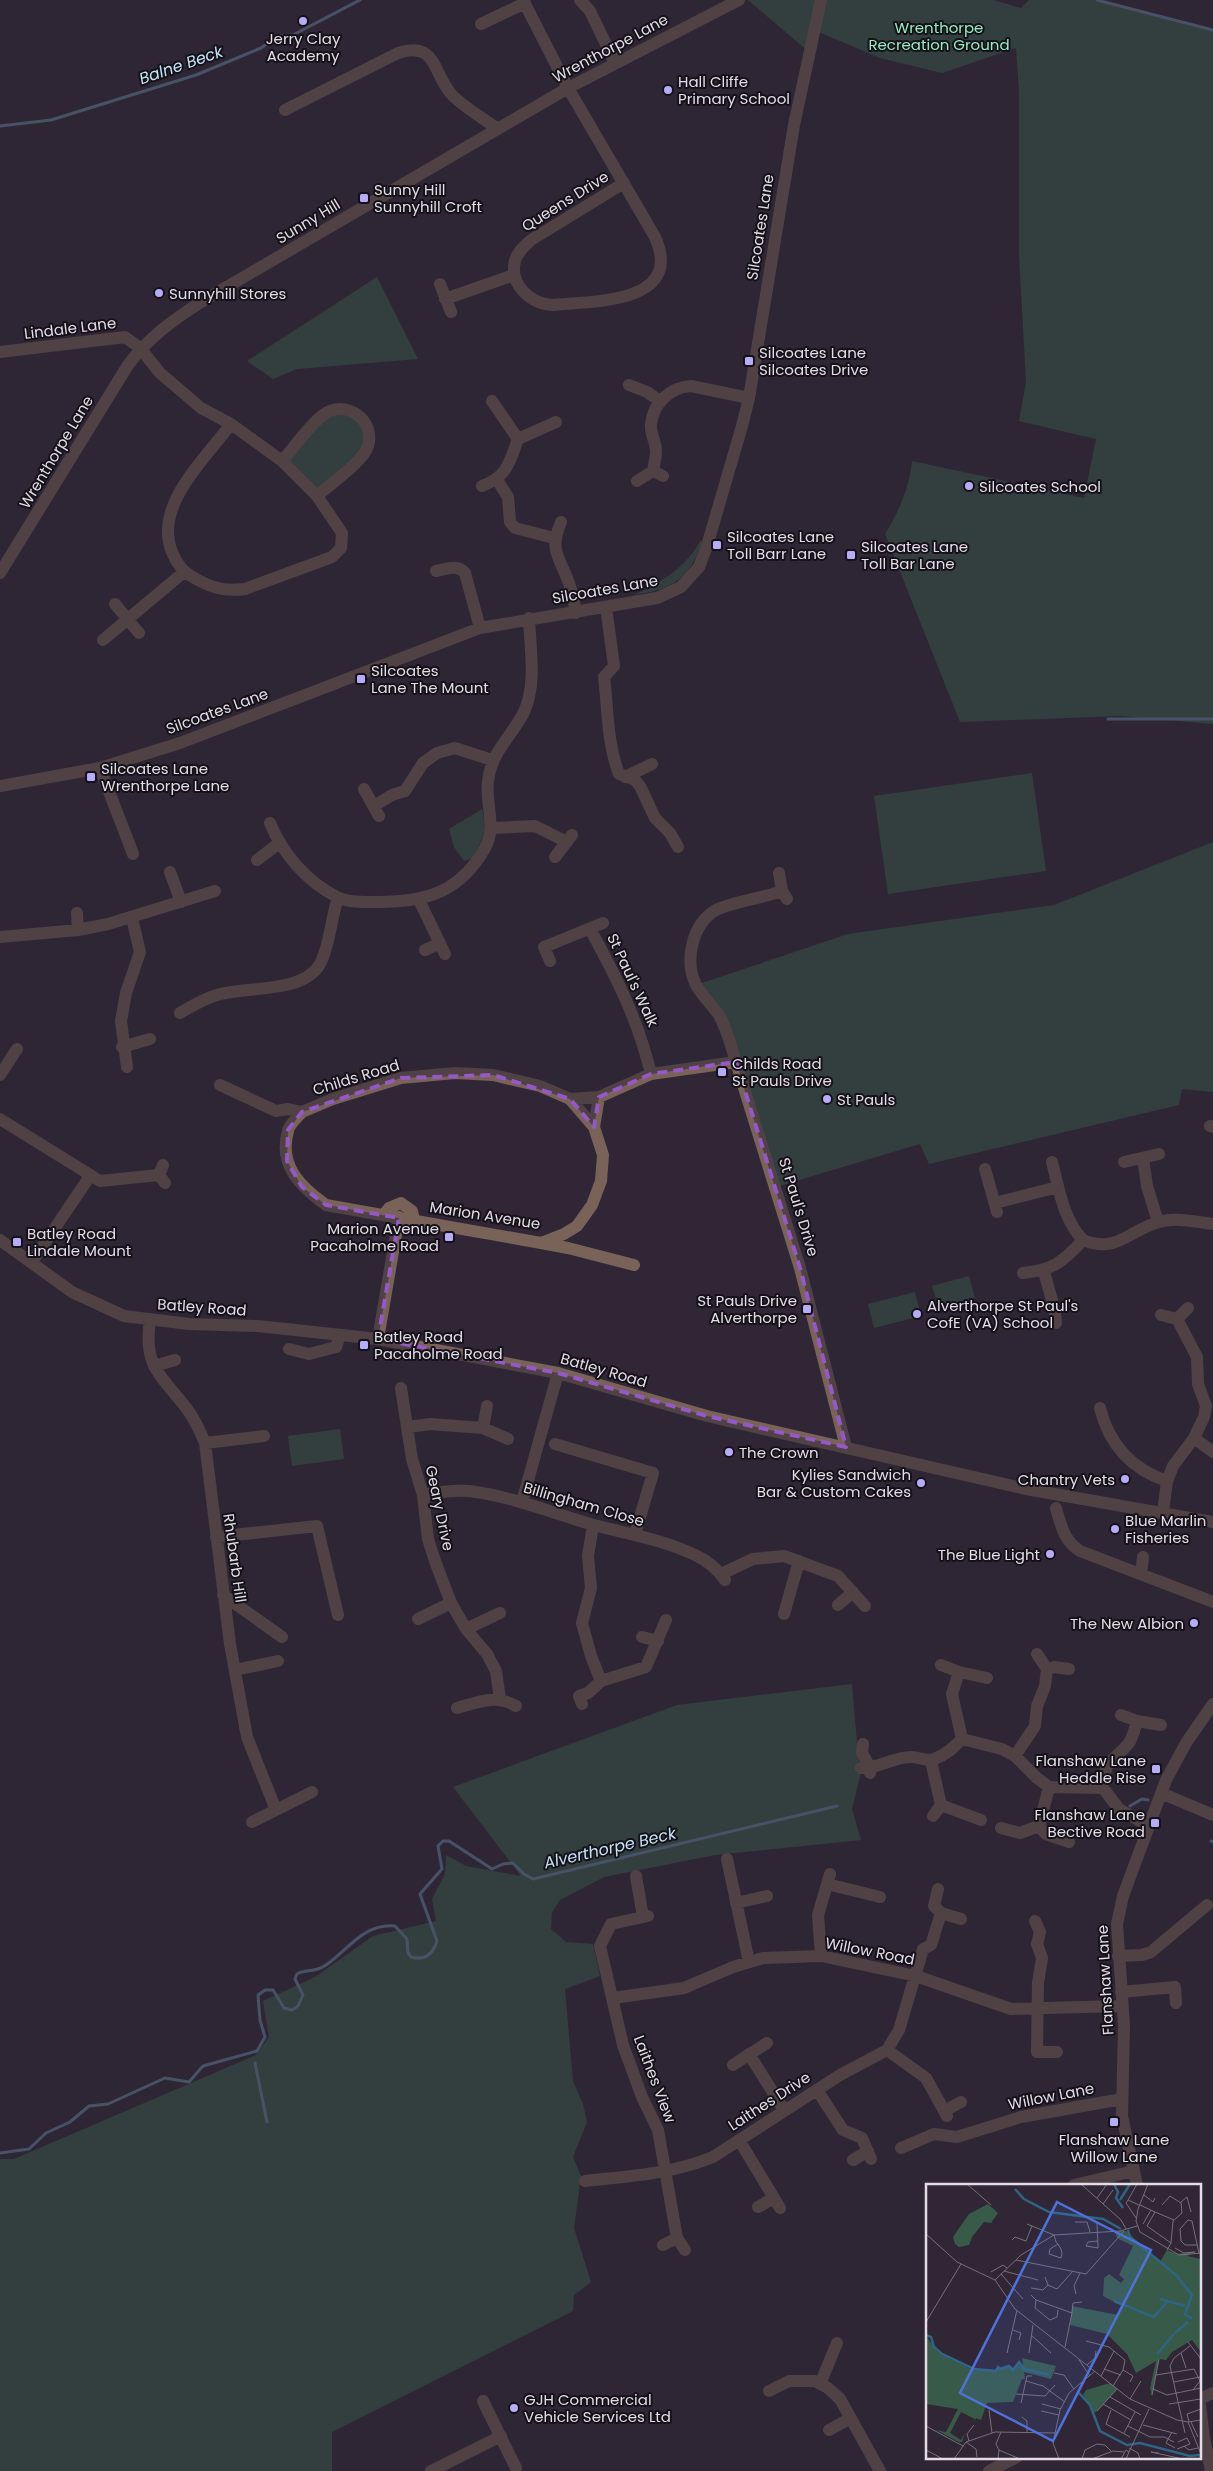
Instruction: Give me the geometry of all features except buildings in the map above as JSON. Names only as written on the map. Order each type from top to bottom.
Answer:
[{"type":"street","points":[[580,0],[590,11],[615,63]]},
{"type":"street","name":"Wrenthorpe Lane","points":[[498,129],[568,88],[739,0]]},
{"type":"street","name":"Silcoates Lane","points":[[0,786],[100,768],[180,743],[480,628],[529,618],[576,613],[668,594],[692,577],[707,546],[749,398],[778,216],[821,0]]},
{"type":"street","points":[[481,24],[524,2]]},
{"type":"street","name":"Queens Drive","points":[[524,2],[568,88],[624,183],[660,248],[659,270],[654,280],[646,288],[624,297],[553,305],[542,304],[524,292],[514,275],[515,260],[522,248],[531,240],[624,183]]},
{"type":"street","points":[[285,110],[398,53],[412,48],[423,50],[432,60],[453,96],[498,129]]},
{"type":"street","name":"Sunny Hill","points":[[140,348],[170,322],[201,302],[498,129]]},
{"type":"street","points":[[446,299],[514,275]]},
{"type":"street","points":[[440,284],[451,312]]},
{"type":"street","name":"Lindale Lane","points":[[0,352],[125,338],[140,348]]},
{"type":"street","points":[[140,348],[160,373],[201,408],[231,424],[282,461],[317,496],[342,533],[341,548],[332,557],[245,589],[230,591],[218,590],[184,572],[169,545],[168,517],[181,490],[231,424]]},
{"type":"street","name":"Wrenthorpe Lane","points":[[0,574],[140,348]]},
{"type":"street","points":[[629,385],[647,392],[660,401]]},
{"type":"street","points":[[636,481],[658,474],[656,451],[650,425],[660,401],[682,386],[749,398]]},
{"type":"street","points":[[492,401],[518,439]]},
{"type":"street","points":[[282,461],[324,414],[335,410],[345,410],[353,411],[362,417],[368,426],[370,436],[368,447],[363,456],[317,496]]},
{"type":"street","points":[[482,486],[497,480],[507,467],[518,439],[556,422]]},
{"type":"street","points":[[497,480],[508,497],[510,522],[515,528],[554,538]]},
{"type":"street","points":[[561,522],[554,538],[557,558],[572,590],[576,613]]},
{"type":"street","points":[[436,571],[455,567],[462,569],[465,573],[480,628]]},
{"type":"street","points":[[103,639],[184,572]]},
{"type":"street","points":[[115,604],[139,633]]},
{"type":"street","points":[[606,607],[614,666],[604,677],[612,751],[620,778]]},
{"type":"street","points":[[270,823],[278,844],[292,862],[338,898],[372,902],[419,900],[455,884],[468,872],[487,846],[492,828],[488,781],[492,760],[524,712],[530,692],[529,618]]},
{"type":"street","points":[[364,789],[376,811],[392,795],[405,791],[423,763],[438,753],[455,748],[492,760]]},
{"type":"street","points":[[620,778],[652,764]]},
{"type":"street","points":[[100,768],[133,854]]},
{"type":"street","points":[[620,778],[635,780],[640,786],[655,818],[670,833],[678,847]]},
{"type":"street","points":[[492,828],[535,826],[570,838],[555,857]]},
{"type":"street","points":[[257,860],[278,844]]},
{"type":"street","points":[[170,872],[181,902]]},
{"type":"street","name":"St Paul's Drive","points":[[779,873],[784,895],[717,910],[707,917],[692,944],[690,958],[696,985],[719,1016],[736,1062],[800,1268],[846,1447]]},
{"type":"street","points":[[0,937],[78,930],[132,918],[215,891]]},
{"type":"street","points":[[185,1013],[203,999],[219,1000],[239,989],[266,989],[284,985],[311,974],[320,964],[338,898]]},
{"type":"street","points":[[419,900],[442,948],[425,950]]},
{"type":"street","points":[[77,913],[78,930]]},
{"type":"street","points":[[127,1067],[122,1047],[122,1010],[140,952],[132,918]]},
{"type":"street","points":[[550,961],[544,947],[603,923]]},
{"type":"street","name":"St Paul's Walk","points":[[590,929],[633,1013],[643,1039],[651,1074]]},
{"type":"street","points":[[122,1047],[150,1039]]},
{"type":"street","points":[[0,1075],[19,1047]]},
{"type":"street","points":[[651,1074],[736,1062]]},
{"type":"street","name":"Childs Road","points":[[220,1085],[276,1111],[288,1109],[302,1112],[340,1096],[400,1078],[455,1073],[493,1075],[540,1086],[570,1099],[599,1097],[651,1074]]},
{"type":"street","name":"Marion Avenue","points":[[594,1126],[599,1097]]},
{"type":"street","name":"Marion Avenue","points":[[288,1130],[287,1161],[302,1187],[326,1205],[540,1243],[564,1234],[577,1226],[592,1205],[602,1181],[603,1156],[594,1126],[570,1099]]},
{"type":"street","points":[[276,1111],[288,1130],[302,1112]]},
{"type":"street","points":[[0,1119],[100,1181],[162,1174]]},
{"type":"street","points":[[1124,1162],[1159,1154]]},
{"type":"street","points":[[1143,1158],[1147,1186],[1158,1222]]},
{"type":"street","points":[[1052,1162],[1070,1223],[1083,1240],[1093,1244],[1107,1245],[1121,1241],[1158,1222],[1186,1220],[1213,1224]]},
{"type":"street","points":[[984,1169],[996,1208],[1058,1187]]},
{"type":"street","points":[[32,1262],[90,1176]]},
{"type":"street","points":[[384,1215],[388,1208],[401,1203],[412,1211],[414,1220]]},
{"type":"street","points":[[378,1339],[399,1218]]},
{"type":"street","points":[[564,1234],[568,1248]]},
{"type":"street","name":"Batley Road","points":[[0,1240],[72,1292],[98,1306],[124,1316],[189,1324],[258,1326],[378,1339],[558,1373],[707,1416],[1044,1493],[1213,1522]]},
{"type":"street","points":[[1023,1273],[1044,1271],[1062,1261],[1083,1240]]},
{"type":"street","points":[[540,1243],[568,1248],[634,1265]]},
{"type":"street","points":[[1044,1271],[1048,1290],[1055,1305],[1056,1323]]},
{"type":"street","points":[[1177,1319],[1188,1308]]},
{"type":"street","points":[[1161,1315],[1177,1319],[1197,1357],[1198,1384],[1206,1406],[1202,1422],[1194,1438],[1173,1466],[1167,1481],[1163,1512]]},
{"type":"street","name":"Rhubarb Hill","points":[[150,1320],[148,1350],[154,1366],[161,1378],[194,1419],[205,1443],[224,1596],[247,1737],[276,1810]]},
{"type":"street","points":[[289,1350],[309,1354],[336,1346],[340,1335]]},
{"type":"street","points":[[154,1366],[174,1360]]},
{"type":"street","points":[[522,1502],[558,1373]]},
{"type":"street","name":"Geary Drive","points":[[401,1388],[412,1459],[423,1495],[428,1539],[451,1603],[466,1629],[486,1654],[496,1671],[500,1699]]},
{"type":"street","points":[[483,1428],[487,1406]]},
{"type":"street","points":[[1100,1408],[1105,1428],[1128,1460],[1152,1476],[1167,1481]]},
{"type":"street","points":[[408,1427],[430,1424],[483,1428],[508,1439]]},
{"type":"street","points":[[205,1443],[264,1436]]},
{"type":"street","points":[[1194,1438],[1213,1452]]},
{"type":"street","points":[[555,1444],[652,1473],[635,1534]]},
{"type":"street","name":"Billingham Close","points":[[423,1495],[450,1491],[476,1492],[522,1502],[593,1525],[635,1534],[696,1555],[723,1577],[753,1560],[770,1556],[784,1556],[799,1560]]},
{"type":"street","points":[[1056,1508],[1064,1535],[1071,1546],[1213,1602]]},
{"type":"street","points":[[593,1525],[588,1556],[591,1588],[582,1623],[591,1656],[601,1681]]},
{"type":"street","points":[[216,1537],[317,1526],[338,1615]]},
{"type":"street","points":[[1141,1574],[1144,1557]]},
{"type":"street","points":[[784,1614],[799,1560],[838,1576],[865,1606]]},
{"type":"street","points":[[838,1605],[852,1592]]},
{"type":"street","points":[[224,1596],[282,1637]]},
{"type":"street","points":[[418,1619],[451,1603]]},
{"type":"street","points":[[466,1629],[500,1613]]},
{"type":"street","points":[[582,1704],[579,1696],[588,1693],[601,1681],[646,1667],[666,1620]]},
{"type":"street","points":[[642,1637],[658,1641]]},
{"type":"street","points":[[1015,1756],[1035,1726],[1037,1706],[1045,1686],[1047,1669],[1037,1654]]},
{"type":"street","points":[[235,1670],[278,1662]]},
{"type":"street","points":[[941,1665],[959,1672],[987,1678]]},
{"type":"street","points":[[1047,1669],[1068,1669]]},
{"type":"street","points":[[959,1672],[952,1694],[962,1739]]},
{"type":"street","points":[[457,1708],[484,1700],[500,1699],[516,1706]]},
{"type":"street","name":"Flanshaw Lane","points":[[1137,2184],[1122,2116],[1124,2043],[1117,1924],[1123,1896],[1161,1792],[1186,1743],[1213,1704]]},
{"type":"street","points":[[1121,1715],[1138,1721],[1161,1725]]},
{"type":"street","points":[[1138,1721],[1130,1742],[1111,1758],[1105,1770],[1103,1788],[1119,1810],[1149,1826]]},
{"type":"street","points":[[962,1739],[1002,1749],[1015,1756],[1049,1787],[1103,1788]]},
{"type":"street","points":[[863,1744],[862,1753],[867,1770],[892,1760],[911,1757],[931,1761],[946,1754],[962,1739]]},
{"type":"street","points":[[931,1761],[941,1805]]},
{"type":"street","points":[[1039,1826],[1049,1787]]},
{"type":"street","points":[[252,1822],[312,1792]]},
{"type":"street","points":[[1161,1792],[1213,1815]]},
{"type":"street","points":[[932,1816],[941,1805]]},
{"type":"street","points":[[941,1805],[981,1820]]},
{"type":"street","points":[[1001,1828],[1020,1833],[1039,1826]]},
{"type":"street","points":[[1039,1826],[1046,1834],[1069,1842]]},
{"type":"street","points":[[727,1859],[748,1962]]},
{"type":"street","name":"Laithes View","points":[[636,1876],[645,1916],[611,1924],[600,1946],[623,2045],[642,2097],[658,2130],[677,2238]]},
{"type":"street","points":[[821,1956],[818,1916],[829,1879],[880,1897]]},
{"type":"street","points":[[867,1893],[870,1880]]},
{"type":"street","points":[[938,1889],[934,1906],[941,1913],[961,1920]]},
{"type":"street","points":[[736,1903],[767,1896]]},
{"type":"street","points":[[1118,1956],[1142,1956],[1150,1952],[1207,1906]]},
{"type":"street","points":[[941,1913],[931,1945],[923,1949],[899,2030],[887,2050],[926,2078],[945,2113],[961,2102]]},
{"type":"street","points":[[1042,1929],[1037,1944],[1042,1958],[1035,2053],[1057,2052]]},
{"type":"street","name":"Willow Road","points":[[613,1998],[684,1988],[748,1962],[763,1958],[821,1956],[916,1976],[1011,2009],[1038,2010],[1122,2006]]},
{"type":"street","points":[[1121,1992],[1166,1982],[1175,1987],[1176,2003]]},
{"type":"street","points":[[732,2065],[766,2043]]},
{"type":"street","name":"Laithes Drive","points":[[585,2181],[666,2172],[692,2165],[713,2156],[784,2110],[887,2050]]},
{"type":"street","points":[[749,2054],[784,2110]]},
{"type":"street","points":[[817,2090],[843,2130],[862,2138],[870,2155],[852,2160]]},
{"type":"street","name":"Willow Lane","points":[[901,2148],[934,2134],[957,2137],[1021,2116],[1122,2099]]},
{"type":"street","points":[[739,2140],[777,2203],[758,2207]]},
{"type":"street","points":[[1078,2184],[1134,2171]]},
{"type":"street","points":[[662,2245],[677,2238],[685,2250]]},
{"type":"street","points":[[820,2384],[837,2343]]},
{"type":"street","points":[[769,2391],[789,2380],[815,2381],[820,2384],[840,2399],[880,2471]]},
{"type":"street","points":[[1211,2465],[1200,2398],[1213,2393]]},
{"type":"street","points":[[483,2401],[516,2468]]},
{"type":"street","points":[[829,2430],[851,2418]]},
{"type":"street","points":[[430,2471],[501,2436]]},
{"type":"street","points":[[989,2471],[1015,2458]]},
{"type":"highlighted area","points":[[736,1062],[800,1268],[846,1447],[707,1416],[558,1373],[378,1339],[399,1218],[326,1205],[302,1187],[287,1161],[288,1130],[302,1112],[401,1078],[493,1075],[570,1099],[594,1127],[599,1097],[651,1074]]},
{"type":"green space","name":"Wrenthorpe Recreation Ground","points":[[748,0],[993,0],[1021,8],[1029,0],[1097,0],[1213,30],[1213,724],[1120,716],[960,722],[885,534],[903,499],[912,461],[1084,498],[1096,439],[1019,421],[1026,382],[1019,255],[1019,91],[1016,48],[942,73],[880,58],[814,30],[809,52]]},
{"type":"green space","points":[[377,277],[418,359],[297,369],[273,379],[247,361]]},
{"type":"green space","points":[[335,410],[362,417],[368,447],[317,496],[282,461]]},
{"type":"green space","points":[[701,540],[697,555],[685,574],[669,586],[634,595],[672,573],[688,559]]},
{"type":"green space","points":[[1032,773],[1046,871],[888,894],[874,796]]},
{"type":"green space","points":[[482,809],[484,830],[482,840],[471,859],[464,861],[454,847],[449,829]]},
{"type":"green space","points":[[1213,842],[1213,1092],[1182,1089],[1179,1105],[929,1164],[920,1144],[776,1187],[728,1037],[696,985],[848,934],[1054,905]]},
{"type":"green space","points":[[969,1276],[975,1298],[939,1309],[932,1286]]},
{"type":"green space","points":[[915,1292],[921,1316],[874,1328],[868,1304]]},
{"type":"green space","points":[[340,1429],[344,1459],[292,1466],[288,1436]]},
{"type":"green space","points":[[852,1684],[861,1772],[852,1809],[861,1840],[715,1855],[604,1877],[560,1900],[552,1912],[551,1929],[566,1942],[593,1944],[600,1976],[565,1989],[573,2081],[583,2104],[587,2122],[573,2157],[581,2176],[574,2228],[591,2282],[574,2295],[573,2311],[332,2432],[332,2471],[0,2471],[0,2159],[14,2159],[256,2055],[269,2037],[263,2001],[315,1977],[373,1936],[436,1921],[432,1899],[445,1874],[446,1855],[466,1866],[521,1876],[453,1787],[677,1705]]},
{"type":"waterway","name":"Balne Beck","points":[[0,126],[51,120],[196,75],[261,48],[278,36],[293,35],[360,0]]},
{"type":"waterway","name":"Balne Beck","points":[[1097,0],[1213,30]]},
{"type":"waterway","points":[[1108,719],[1213,719]]},
{"type":"waterway","name":"Alverthorpe Beck","points":[[1130,1806],[1142,1799],[1148,1800]]},
{"type":"waterway","name":"Alverthorpe Beck","points":[[0,2153],[29,2149],[46,2133],[70,2122],[89,2106],[108,2104],[165,2078],[189,2082],[203,2066],[257,2051],[265,2037],[260,2020],[258,1995],[265,1990],[273,1990],[284,2008],[292,2010],[298,2006],[303,1995],[295,1979],[297,1974],[322,1967],[358,1938],[374,1929],[384,1926],[395,1926],[407,1939],[408,1953],[411,1957],[420,1958],[431,1953],[437,1941],[420,1894],[442,1869],[438,1846],[443,1841],[449,1841],[492,1869],[503,1864],[513,1863],[524,1874],[533,1879],[837,1806]]},
{"type":"waterway","points":[[255,2063],[267,2122]]},
{"type":"place","name":"Jerry Clay Academy","points":[[303,21]]},
{"type":"place","name":"Hall Cliffe Primary School","points":[[668,90]]},
{"type":"place","name":"Sunny Hill Sunnyhill Croft","points":[[364,198]]},
{"type":"place","name":"Sunnyhill Stores","points":[[159,293]]},
{"type":"place","name":"Silcoates Lane Silcoates Drive","points":[[749,361]]},
{"type":"place","name":"Silcoates School","points":[[969,486]]},
{"type":"place","name":"Silcoates Lane Toll Barr Lane","points":[[717,545]]},
{"type":"place","name":"Silcoates Lane Toll Bar Lane","points":[[851,555]]},
{"type":"place","name":"Silcoates Lane The Mount","points":[[361,679]]},
{"type":"place","name":"Silcoates Lane Wrenthorpe Lane","points":[[91,777]]},
{"type":"place","name":"Childs Road St Pauls Drive","points":[[722,1072]]},
{"type":"place","name":"St Pauls","points":[[827,1099]]},
{"type":"place","name":"Marion Avenue Pacaholme Road","points":[[449,1237]]},
{"type":"place","name":"Batley Road Lindale Mount","points":[[17,1242]]},
{"type":"place","name":"St Pauls Drive Alverthorpe","points":[[807,1309]]},
{"type":"place","name":"Alverthorpe St Paul's CofE (VA) School","points":[[917,1314]]},
{"type":"place","name":"Batley Road Pacaholme Road","points":[[364,1345]]},
{"type":"place","name":"The Crown","points":[[729,1452]]},
{"type":"place","name":"Chantry Vets","points":[[1125,1479]]},
{"type":"place","name":"Kylies Sandwich Bar & Custom Cakes","points":[[921,1483]]},
{"type":"place","name":"Blue Marlin Fisheries","points":[[1115,1529]]},
{"type":"place","name":"The Blue Light","points":[[1050,1554]]},
{"type":"place","name":"The New Albion","points":[[1194,1623]]},
{"type":"place","name":"Flanshaw Lane Heddle Rise","points":[[1156,1769]]},
{"type":"place","name":"Flanshaw Lane Bective Road","points":[[1155,1823]]},
{"type":"place","name":"Flanshaw Lane Willow Lane","points":[[1114,2122]]},
{"type":"place","name":"GJH Commercial Vehicle Services Ltd","points":[[514,2408]]}]
